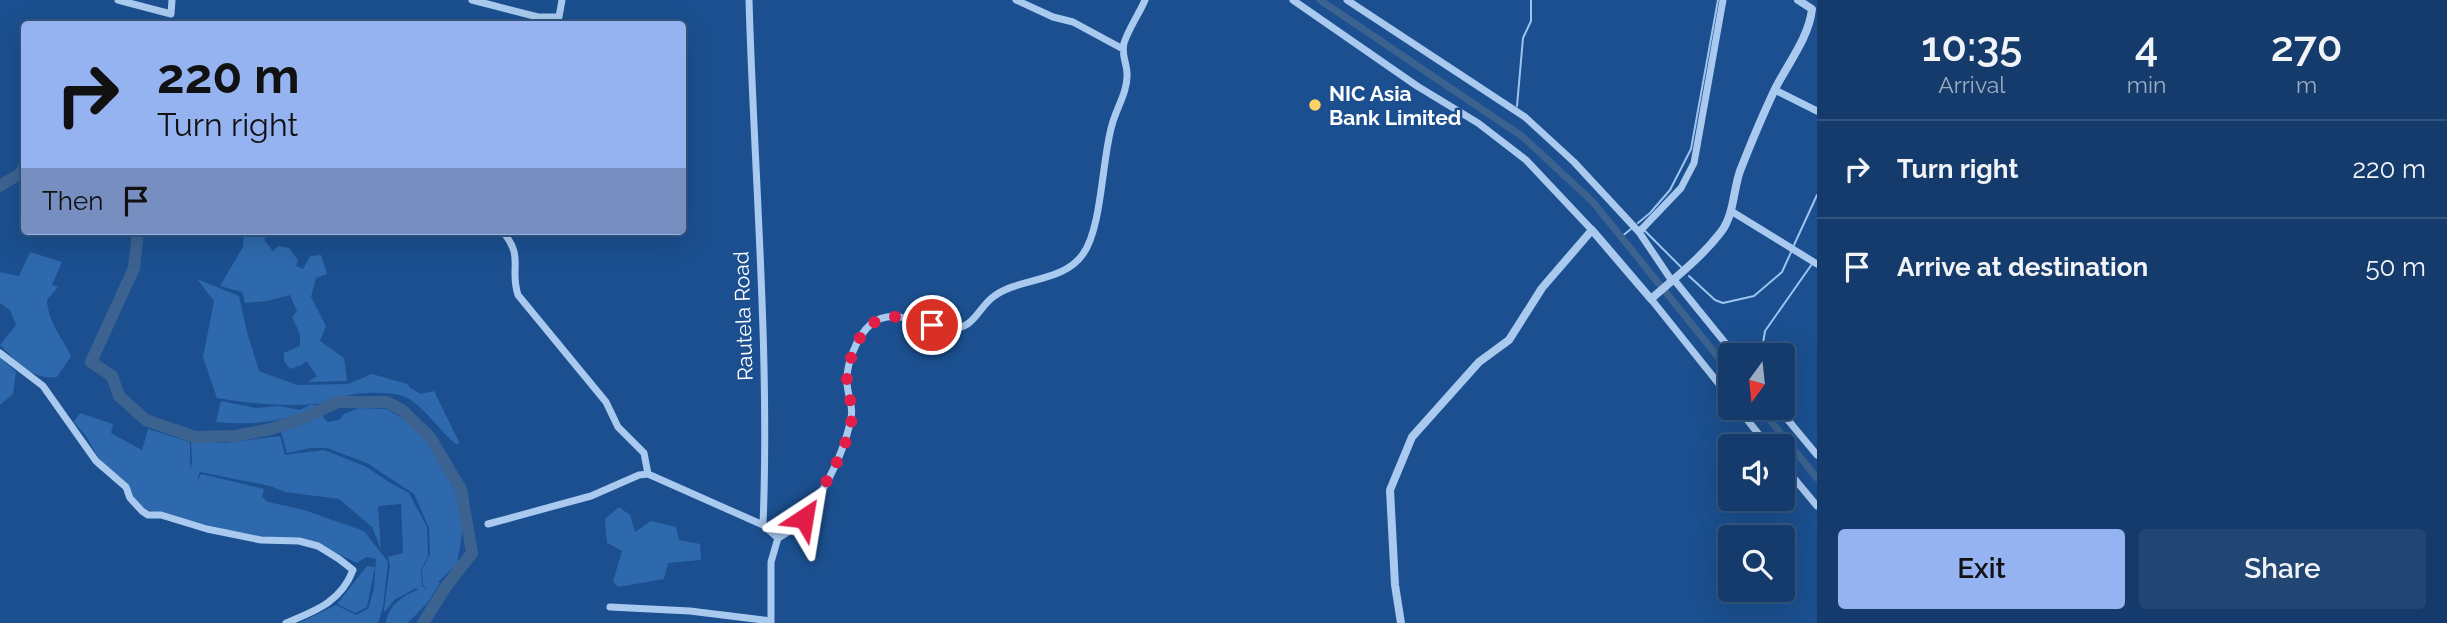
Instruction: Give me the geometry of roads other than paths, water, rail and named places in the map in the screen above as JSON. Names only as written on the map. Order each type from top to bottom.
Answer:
[{"type":"street","points":[[117,0],[171,14]]},
{"type":"street","points":[[170,21],[172,0]]},
{"type":"street","points":[[472,0],[538,17],[559,17],[562,0]]},
{"type":"street","name":"Rautela Road","points":[[749,0],[765,472],[763,525]]},
{"type":"street","points":[[1016,0],[1053,18],[1073,22],[1123,49]]},
{"type":"street","points":[[610,607],[690,611],[771,622],[771,562],[778,538],[788,533],[804,518],[827,483],[852,416],[847,381],[849,365],[869,326],[880,318],[893,316],[948,328],[961,327],[976,318],[993,297],[1051,275],[1072,265],[1084,254],[1092,234],[1111,127],[1127,75],[1123,49],[1145,0]]},
{"type":"street","points":[[1293,0],[1417,86],[1478,123],[1526,160],[1654,296],[1718,382]]},
{"type":"street","points":[[1347,0],[1525,117],[1574,162],[1639,232],[1671,283],[1724,343]]},
{"type":"street","points":[[1639,232],[1681,188],[1694,163],[1723,0]]},
{"type":"street","points":[[1654,296],[1671,283],[1722,231],[1730,217],[1740,172],[1775,90],[1810,23],[1812,9],[1797,0]]},
{"type":"street","points":[[1775,90],[1817,111]]},
{"type":"street","points":[[1731,211],[1815,263]]},
{"type":"street","points":[[1401,623],[1395,585],[1390,490],[1412,437],[1479,362],[1509,340],[1542,288],[1592,230]]},
{"type":"street","points":[[505,235],[514,247],[517,260],[515,286],[518,295],[606,402],[618,426],[644,453],[648,474]]},
{"type":"street","points":[[0,353],[43,386],[96,461],[126,487],[130,498],[148,515],[161,515],[261,540],[299,541],[318,546],[353,570],[340,594],[326,606],[286,623]]},
{"type":"street","points":[[1747,420],[1759,434]]},
{"type":"street","points":[[1788,420],[1817,455]]},
{"type":"street","points":[[488,524],[591,495],[639,475],[648,474],[763,525],[778,538]]},
{"type":"street","points":[[1795,479],[1817,506]]},
{"type":"waterway","points":[[1320,0],[1523,137],[1593,202],[1718,357]]},
{"type":"waterway","points":[[1517,106],[1523,38],[1531,21],[1531,0]]},
{"type":"waterway","points":[[1638,223],[1670,190],[1691,149],[1718,0]]},
{"type":"waterway","points":[[0,186],[21,173]]},
{"type":"waterway","points":[[1794,245],[1817,195]]},
{"type":"waterway","points":[[1621,237],[1631,229]]},
{"type":"waterway","points":[[1645,231],[1681,267]]},
{"type":"waterway","points":[[138,235],[134,268],[91,362],[112,376],[119,396],[146,420],[195,437],[235,436],[271,429],[338,402],[387,402],[402,410],[430,437],[461,489],[472,553],[423,623]]},
{"type":"waterway","points":[[1689,276],[1715,300],[1723,303],[1754,296],[1782,272],[1792,250]]},
{"type":"waterway","points":[[1763,343],[1765,331],[1812,264]]},
{"type":"waterway","points":[[1770,420],[1817,478]]},
{"type":"place","name":"NIC Asia Bank Limited","points":[[1315,105]]}]
